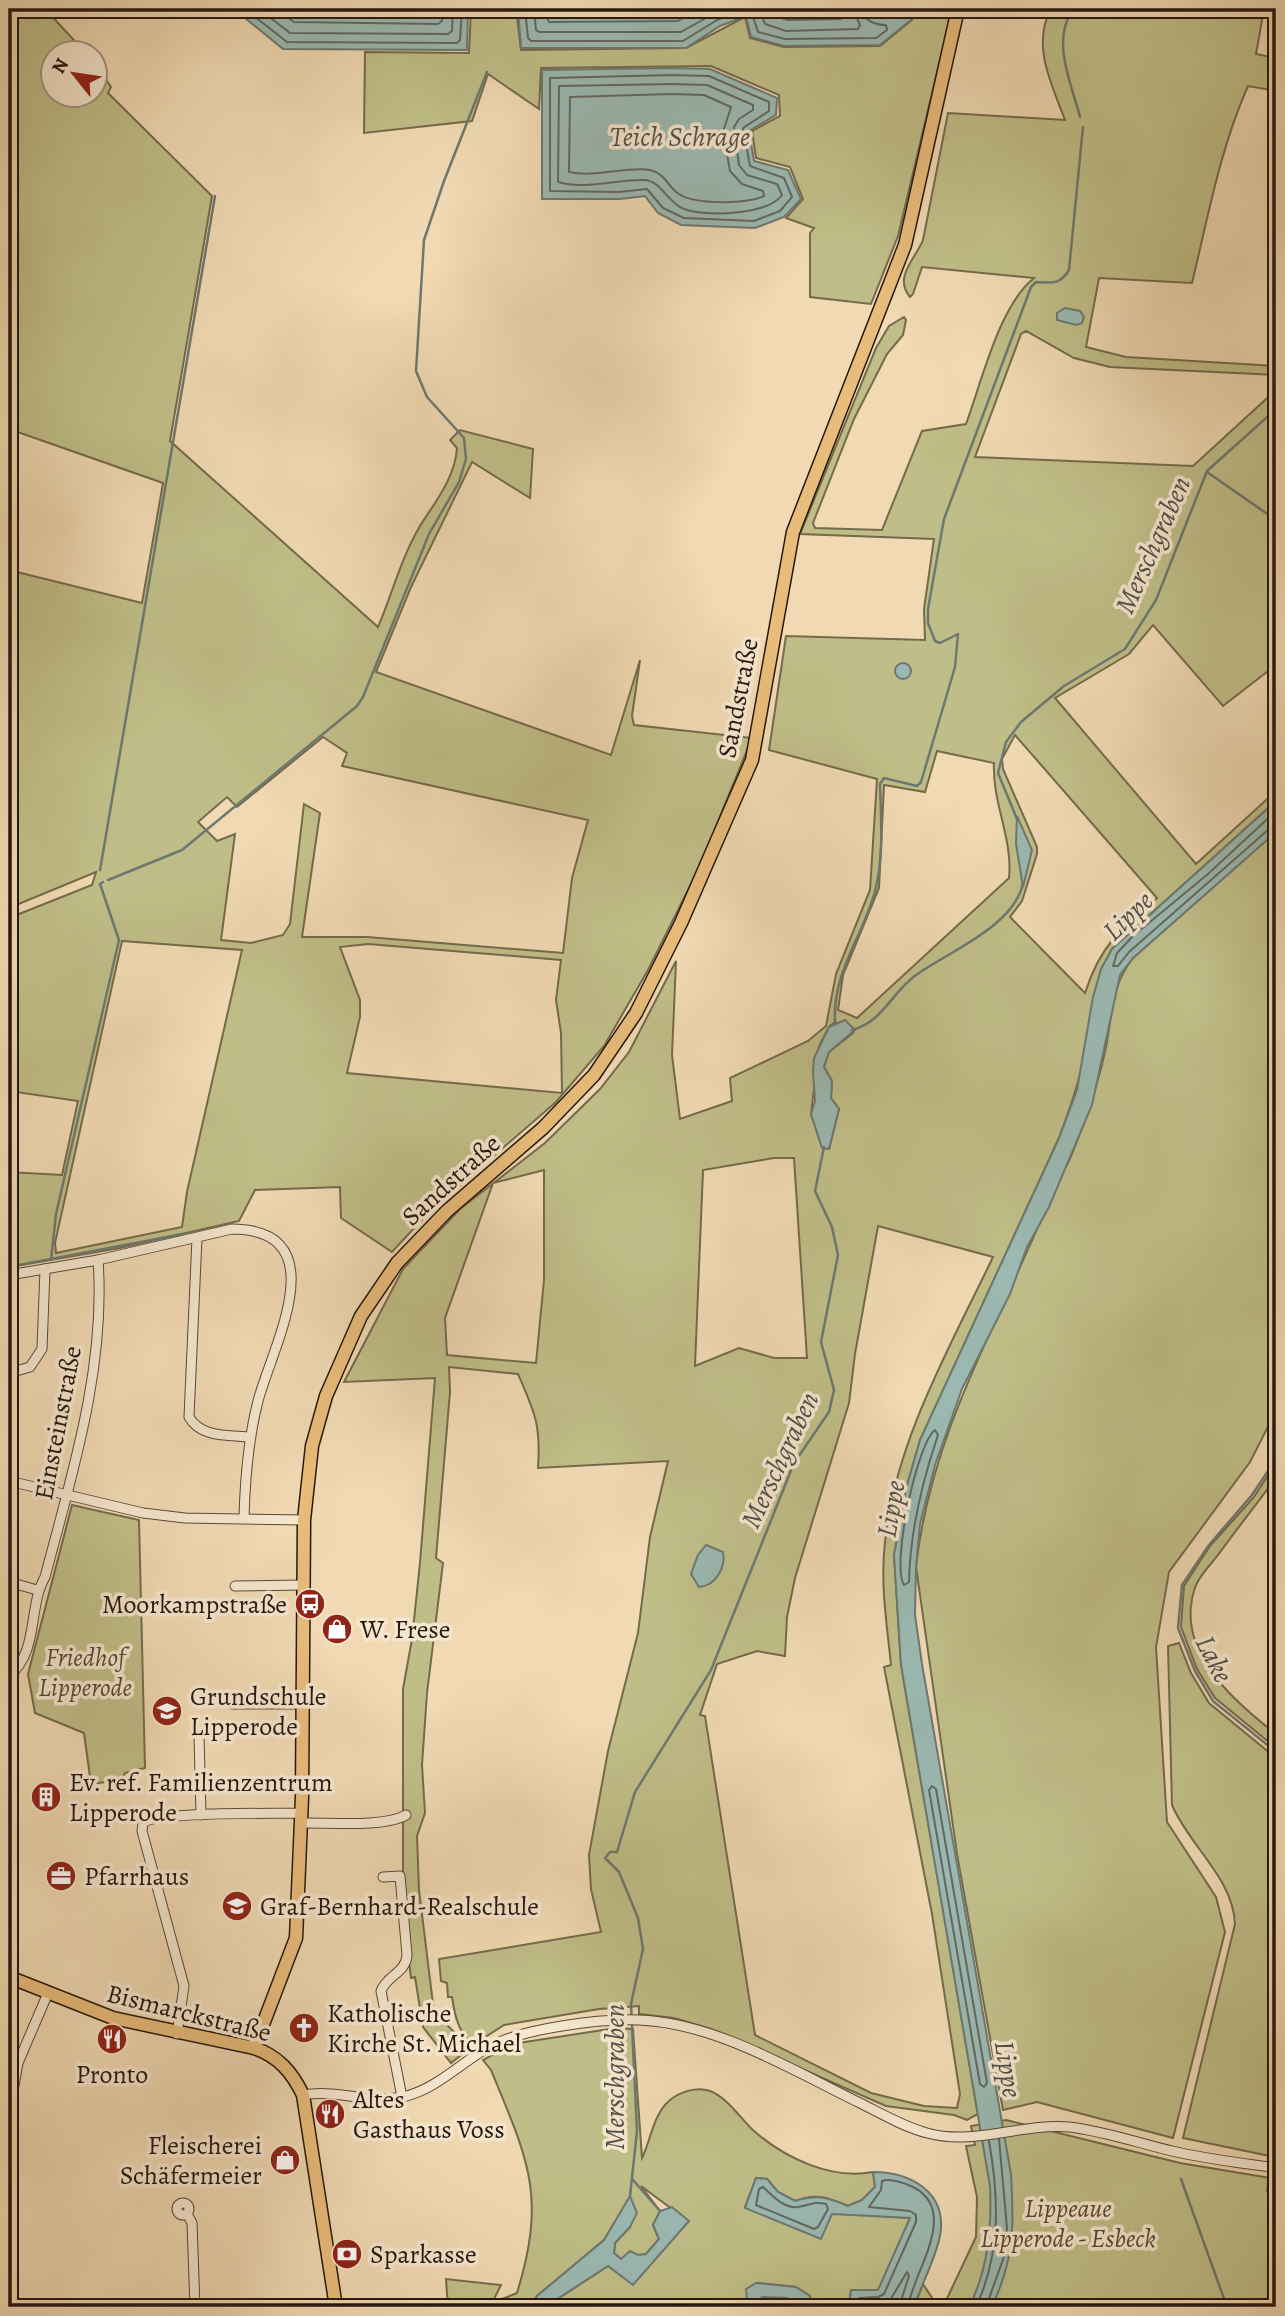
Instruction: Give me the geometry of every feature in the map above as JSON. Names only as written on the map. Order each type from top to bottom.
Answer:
[{"type":"main road","name":"Sandstraße","points":[[254,2048],[296,1938],[303,1704],[304,1520],[312,1446],[326,1396],[361,1315],[379,1287],[427,1231],[552,1119],[594,1075],[617,1046],[657,972],[752,760],[793,532],[905,245],[958,9]]},
{"type":"main road","name":"Bismarckstraße","points":[[9,1977],[99,2014],[177,2034],[254,2048],[273,2056],[286,2068],[303,2095]]},
{"type":"main road","points":[[303,2095],[336,2307]]},
{"type":"street","points":[[9,1275],[98,1259],[232,1229],[251,1230],[276,1244],[291,1265],[292,1297],[258,1402],[250,1437],[244,1518]]},
{"type":"street","points":[[197,1238],[189,1417],[194,1425],[206,1433],[250,1437]]},
{"type":"street","name":"Einsteinstraße","points":[[9,1676],[20,1667],[24,1654],[38,1605],[37,1590],[45,1577],[87,1404],[96,1334],[98,1259]]},
{"type":"street","points":[[9,1373],[30,1367],[42,1349],[46,1269]]},
{"type":"street","points":[[9,1481],[143,1513],[185,1518],[304,1520]]},
{"type":"street","points":[[9,1582],[37,1590]]},
{"type":"street","points":[[235,1586],[303,1585]]},
{"type":"street","points":[[233,1704],[303,1704]]},
{"type":"street","points":[[199,1735],[201,1815]]},
{"type":"street","points":[[177,2034],[184,1986],[142,1831],[143,1823],[148,1819],[201,1815],[388,1820],[406,1815]]},
{"type":"street","points":[[383,1877],[400,1876],[407,1955],[405,1966],[386,1981],[381,1990],[402,2097]]},
{"type":"street","points":[[9,1882],[9,1901]]},
{"type":"street","points":[[13,2307],[11,2102],[18,2063],[48,1993]]},
{"type":"street","points":[[303,2095],[320,2092],[354,2098],[402,2097],[444,2079],[480,2052],[517,2035],[639,2020],[674,2024],[765,2057],[916,2130],[944,2136],[968,2137],[1039,2127],[1089,2130],[1175,2152],[1276,2168]]},
{"type":"street","points":[[187,2214],[192,2224],[195,2307]]},
{"type":"green space","points":[[9,9],[45,9],[72,38],[38,38],[38,108],[108,108],[108,93],[212,196],[170,441],[378,627],[408,550],[452,469],[457,448],[450,440],[460,430],[533,449],[530,498],[472,462],[411,587],[376,672],[611,755],[640,660],[632,716],[634,725],[752,738],[699,868],[648,970],[604,1046],[556,1102],[430,1211],[392,1252],[341,1218],[340,1187],[255,1190],[239,1221],[120,1248],[9,1267],[9,1172],[62,1175],[78,1101],[9,1091],[9,918],[92,885],[96,872],[9,908],[9,570],[142,603],[163,483],[9,429]],"holes":[[[323,737],[347,753],[342,766],[588,820],[572,878],[563,953],[367,937],[302,937],[320,813],[304,804],[290,924],[283,935],[251,943],[221,940],[235,834],[217,841],[198,822],[227,797],[237,807]],[[122,941],[242,950],[187,1192],[182,1227],[56,1253],[55,1243]],[[368,944],[561,960],[556,1000],[561,1033],[562,1093],[347,1073],[360,1017],[360,1000],[340,947]]]},
{"type":"green space","points":[[471,9],[516,9],[521,50],[686,48],[745,17],[750,38],[784,47],[880,46],[912,20],[914,9],[952,9],[898,236],[871,304],[810,297],[810,233],[814,228],[786,218],[803,199],[790,167],[756,158],[752,131],[780,116],[779,95],[711,66],[541,68],[539,109],[488,74],[472,121],[364,133],[365,52],[469,53]]},
{"type":"green space","points":[[1051,9],[1264,9],[1256,54],[1276,58],[1276,91],[1248,86],[1222,159],[1192,283],[1099,278],[1086,347],[1126,357],[1276,366],[1276,375],[1110,367],[1074,358],[1026,331],[1021,334],[975,457],[1193,466],[1276,390],[1276,665],[1223,706],[1153,625],[1129,654],[1055,698],[1196,864],[1276,791],[1276,801],[1112,949],[1098,986],[1081,1072],[1059,1138],[920,1440],[906,1489],[894,1555],[901,1665],[978,2114],[967,2120],[954,2115],[886,2106],[711,2029],[674,2018],[639,2014],[639,2006],[599,2009],[504,2025],[473,2045],[464,2034],[456,2017],[452,1997],[448,1997],[447,1983],[441,1981],[439,1959],[601,1932],[591,1889],[589,1855],[608,1751],[638,1633],[650,1537],[668,1461],[538,1468],[539,1441],[536,1420],[518,1374],[449,1367],[450,1392],[436,1558],[443,1563],[427,1693],[422,1765],[425,1813],[417,1836],[419,1890],[434,2012],[470,2048],[451,2063],[423,2027],[415,1977],[411,1978],[403,1911],[403,1689],[412,1639],[420,1563],[435,1378],[344,1382],[403,1269],[460,1209],[493,1184],[445,1318],[447,1355],[536,1363],[544,1280],[544,1170],[494,1183],[545,1143],[600,1089],[629,1052],[676,961],[672,1055],[680,1119],[732,1101],[730,1078],[808,1041],[826,1026],[836,974],[870,890],[877,779],[769,750],[786,636],[925,640],[924,609],[934,539],[800,534],[876,348],[889,326],[904,317],[906,320],[903,335],[887,354],[854,419],[813,523],[815,528],[882,530],[922,431],[966,424],[1001,325],[1022,291],[1034,278],[922,267],[910,297],[905,290],[905,275],[923,240],[948,113],[1065,120],[1043,51],[1045,23]],"holes":[[[1015,735],[1157,898],[1132,919],[1105,950],[1085,993],[1010,917],[1022,901],[1037,847],[1003,769],[1002,759]],[[937,751],[994,763],[996,792],[1008,849],[1009,878],[857,1018],[838,1010],[843,975],[879,888],[884,785],[925,792]],[[835,1022],[853,1033],[829,1052],[824,1067],[832,1081],[831,1098],[839,1109],[829,1149],[822,1147],[811,1114],[819,1046],[829,1027]],[[774,1158],[794,1158],[807,1358],[774,1358],[739,1348],[695,1366],[703,1170]],[[878,1226],[993,1257],[943,1360],[912,1432],[891,1505],[883,1573],[891,1665],[884,1667],[932,1914],[960,2094],[957,2108],[924,2106],[871,2093],[755,2035],[705,1716],[700,1715],[717,1664],[757,1651],[785,1656],[787,1617],[795,1578],[849,1403]]]},
{"type":"green space","points":[[1276,832],[1276,1411],[1250,1462],[1169,1572],[1156,1647],[1167,1822],[1216,1897],[1225,1932],[1173,2138],[1037,2102],[1003,2110],[957,1854],[916,1567],[924,1516],[953,1419],[1077,1141],[1100,1074],[1120,980],[1133,958]]},
{"type":"green space","points":[[1276,1463],[1276,1478],[1201,1577],[1196,1585],[1191,1608],[1192,1630],[1199,1651],[1210,1670],[1225,1689],[1276,1734],[1276,1748],[1215,1698],[1197,1669],[1181,1627],[1184,1586],[1210,1546],[1254,1497]]},
{"type":"green space","name":"Friedhof Lipperode","points":[[72,1505],[139,1520],[145,1768],[125,1773],[121,1780],[91,1784],[84,1733],[35,1713],[28,1674]]},
{"type":"green space","points":[[1179,1643],[1191,1673],[1209,1703],[1276,1758],[1276,2124],[1270,2156],[1183,2138],[1235,1924],[1227,1892],[1172,1805],[1168,1646]]},
{"type":"green space","points":[[616,2028],[633,2029],[642,2158],[664,2106],[679,2095],[700,2089],[722,2098],[766,2141],[794,2158],[809,2165],[841,2173],[873,2172],[875,2187],[862,2200],[848,2206],[822,2197],[795,2201],[778,2192],[767,2179],[756,2178],[745,2207],[911,2218],[878,2291],[851,2290],[849,2307],[812,2307],[810,2296],[796,2287],[757,2283],[759,2302],[762,2297],[787,2298],[795,2307],[545,2307],[608,2266],[633,2284],[688,2221],[641,2186],[660,2211],[653,2225],[659,2239],[646,2254],[621,2259],[614,2253],[615,2243],[630,2227],[630,2197],[604,2240],[537,2296],[530,2307],[448,2307],[446,2279],[501,2285],[492,2303],[517,2293],[531,2229],[532,2203],[523,2154],[491,2070],[483,2060],[512,2044]]},
{"type":"green space","name":"Lippeaue Lipperode - Esbeck","points":[[1006,2120],[1180,2163],[1276,2179],[1276,2307],[943,2307],[976,2237],[977,2197],[966,2146],[975,2145],[971,2126]]},
{"type":"green space","points":[[923,2284],[938,2307],[914,2307]]},
{"type":"water","points":[[234,9],[468,9],[467,50],[283,49]]},
{"type":"water","points":[[518,9],[865,9],[880,18],[892,9],[913,9],[911,20],[880,45],[784,46],[751,37],[746,16],[720,26],[686,48],[521,48]]},
{"type":"water","name":"Teich Schrage","points":[[710,69],[777,98],[776,115],[749,131],[754,161],[788,170],[801,199],[784,217],[755,228],[681,225],[658,213],[645,196],[620,199],[542,199],[542,70]]},
{"type":"water","points":[[1065,308],[1080,311],[1084,317],[1082,323],[1076,325],[1057,320],[1057,313]]},
{"type":"water","points":[[900,663],[906,663],[911,671],[909,677],[900,679],[895,674],[895,668]]},
{"type":"water","points":[[1276,801],[1276,832],[1133,958],[1120,975],[1092,1105],[1049,1207],[1027,1247],[1010,1294],[962,1389],[935,1465],[920,1524],[915,1615],[1011,2174],[1011,2242],[1000,2289],[992,2307],[969,2307],[985,2263],[990,2186],[901,1665],[894,1555],[906,1489],[920,1440],[1059,1138],[1077,1090],[1093,997],[1101,969],[1112,949]]},
{"type":"water","points":[[1017,816],[1032,850],[1023,887],[1016,844]]},
{"type":"water","points":[[845,1020],[855,1030],[829,1052],[824,1067],[832,1081],[831,1098],[839,1109],[829,1149],[822,1148],[811,1114],[815,1101],[814,1058],[829,1027]]},
{"type":"water","points":[[706,1545],[723,1552],[723,1564],[715,1579],[699,1587],[691,1574],[698,1555]]},
{"type":"water","points":[[873,2172],[913,2181],[932,2196],[938,2207],[940,2236],[914,2307],[849,2307],[851,2290],[878,2290],[910,2218],[832,2214],[821,2239],[745,2208],[756,2178],[767,2179],[778,2192],[795,2201],[822,2198],[848,2206],[862,2200],[875,2187]]},
{"type":"water","points":[[630,2196],[637,2213],[630,2227],[615,2243],[614,2253],[621,2259],[630,2251],[638,2255],[646,2254],[659,2239],[653,2225],[660,2211],[672,2207],[689,2221],[633,2285],[608,2266],[545,2307],[530,2307],[537,2296],[604,2240]]},
{"type":"water","points":[[756,2283],[796,2287],[810,2296],[812,2307],[795,2307],[787,2298],[762,2297],[756,2304],[747,2300],[746,2289]]},
{"type":"waterway","points":[[1073,9],[1067,22],[1063,48],[1080,117]]},
{"type":"waterway","points":[[108,880],[182,850],[357,706],[363,697],[429,534],[459,482],[466,459],[464,438],[427,397],[416,371],[424,240],[487,72]]},
{"type":"waterway","points":[[835,1023],[838,987],[870,908],[878,878],[881,838],[880,784],[884,778],[917,786],[921,782],[955,667],[958,634],[940,643],[935,641],[928,623],[928,609],[944,519],[1031,287],[1036,282],[1059,281],[1069,270],[1083,127]]},
{"type":"waterway","points":[[100,870],[215,196]]},
{"type":"waterway","name":"Merschgraben","points":[[1017,819],[998,773],[1006,742],[1021,722],[1064,686],[1125,649],[1156,600],[1207,471],[1276,409]]},
{"type":"waterway","points":[[1207,472],[1276,520]]},
{"type":"waterway","points":[[51,1260],[56,1214],[119,940],[100,884],[103,882]]},
{"type":"waterway","name":"Merschgraben","points":[[852,1030],[872,1021],[916,975],[994,925],[1017,898],[1023,883]]},
{"type":"waterway","name":"Merschgraben","points":[[630,2196],[637,2131],[631,2004],[643,1949],[638,1918],[619,1872],[605,1858],[610,1852],[617,1852],[635,1792],[711,1670],[794,1463],[829,1412],[834,1390],[821,1342],[838,1255],[832,1227],[815,1191],[824,1147]]},
{"type":"waterway","points":[[9,1267],[183,1234]]},
{"type":"waterway","name":"Lake","points":[[1276,1459],[1252,1495],[1209,1545],[1182,1585],[1178,1628],[1195,1671],[1213,1701],[1276,1752]]},
{"type":"waterway","name":"Lake","points":[[1272,2164],[1276,2139]]},
{"type":"waterway","name":"Lake","points":[[1271,2170],[1267,2190],[1276,2213]]},
{"type":"waterway","points":[[1181,2179],[1227,2307]]},
{"type":"waterway","points":[[633,2180],[660,2211]]},
{"type":"place","name":"Moorkampstraße","points":[[310,1604]]},
{"type":"place","name":"W. Frese","points":[[337,1629]]},
{"type":"place","name":"Grundschule Lipperode","points":[[167,1711]]},
{"type":"place","name":"Ev. ref. Familienzentrum Lipperode","points":[[46,1797]]},
{"type":"place","name":"Pfarrhaus","points":[[61,1876]]},
{"type":"place","name":"Graf-Bernhard-Realschule","points":[[237,1906]]},
{"type":"place","name":"Katholische Kirche St. Michael","points":[[304,2028]]},
{"type":"place","name":"Pronto","points":[[112,2039]]},
{"type":"place","name":"Altes Gasthaus Voss","points":[[330,2114]]},
{"type":"place","name":"Fleischerei Schäfermeier","points":[[285,2160]]},
{"type":"place","name":"Sparkasse","points":[[347,2254]]},
{"type":"water label","name":"Lippe","points":[[1128,916]]},
{"type":"water label","name":"Lippe","points":[[891,1509]]},
{"type":"water label","name":"Lippe","points":[[1008,2069]]}]
